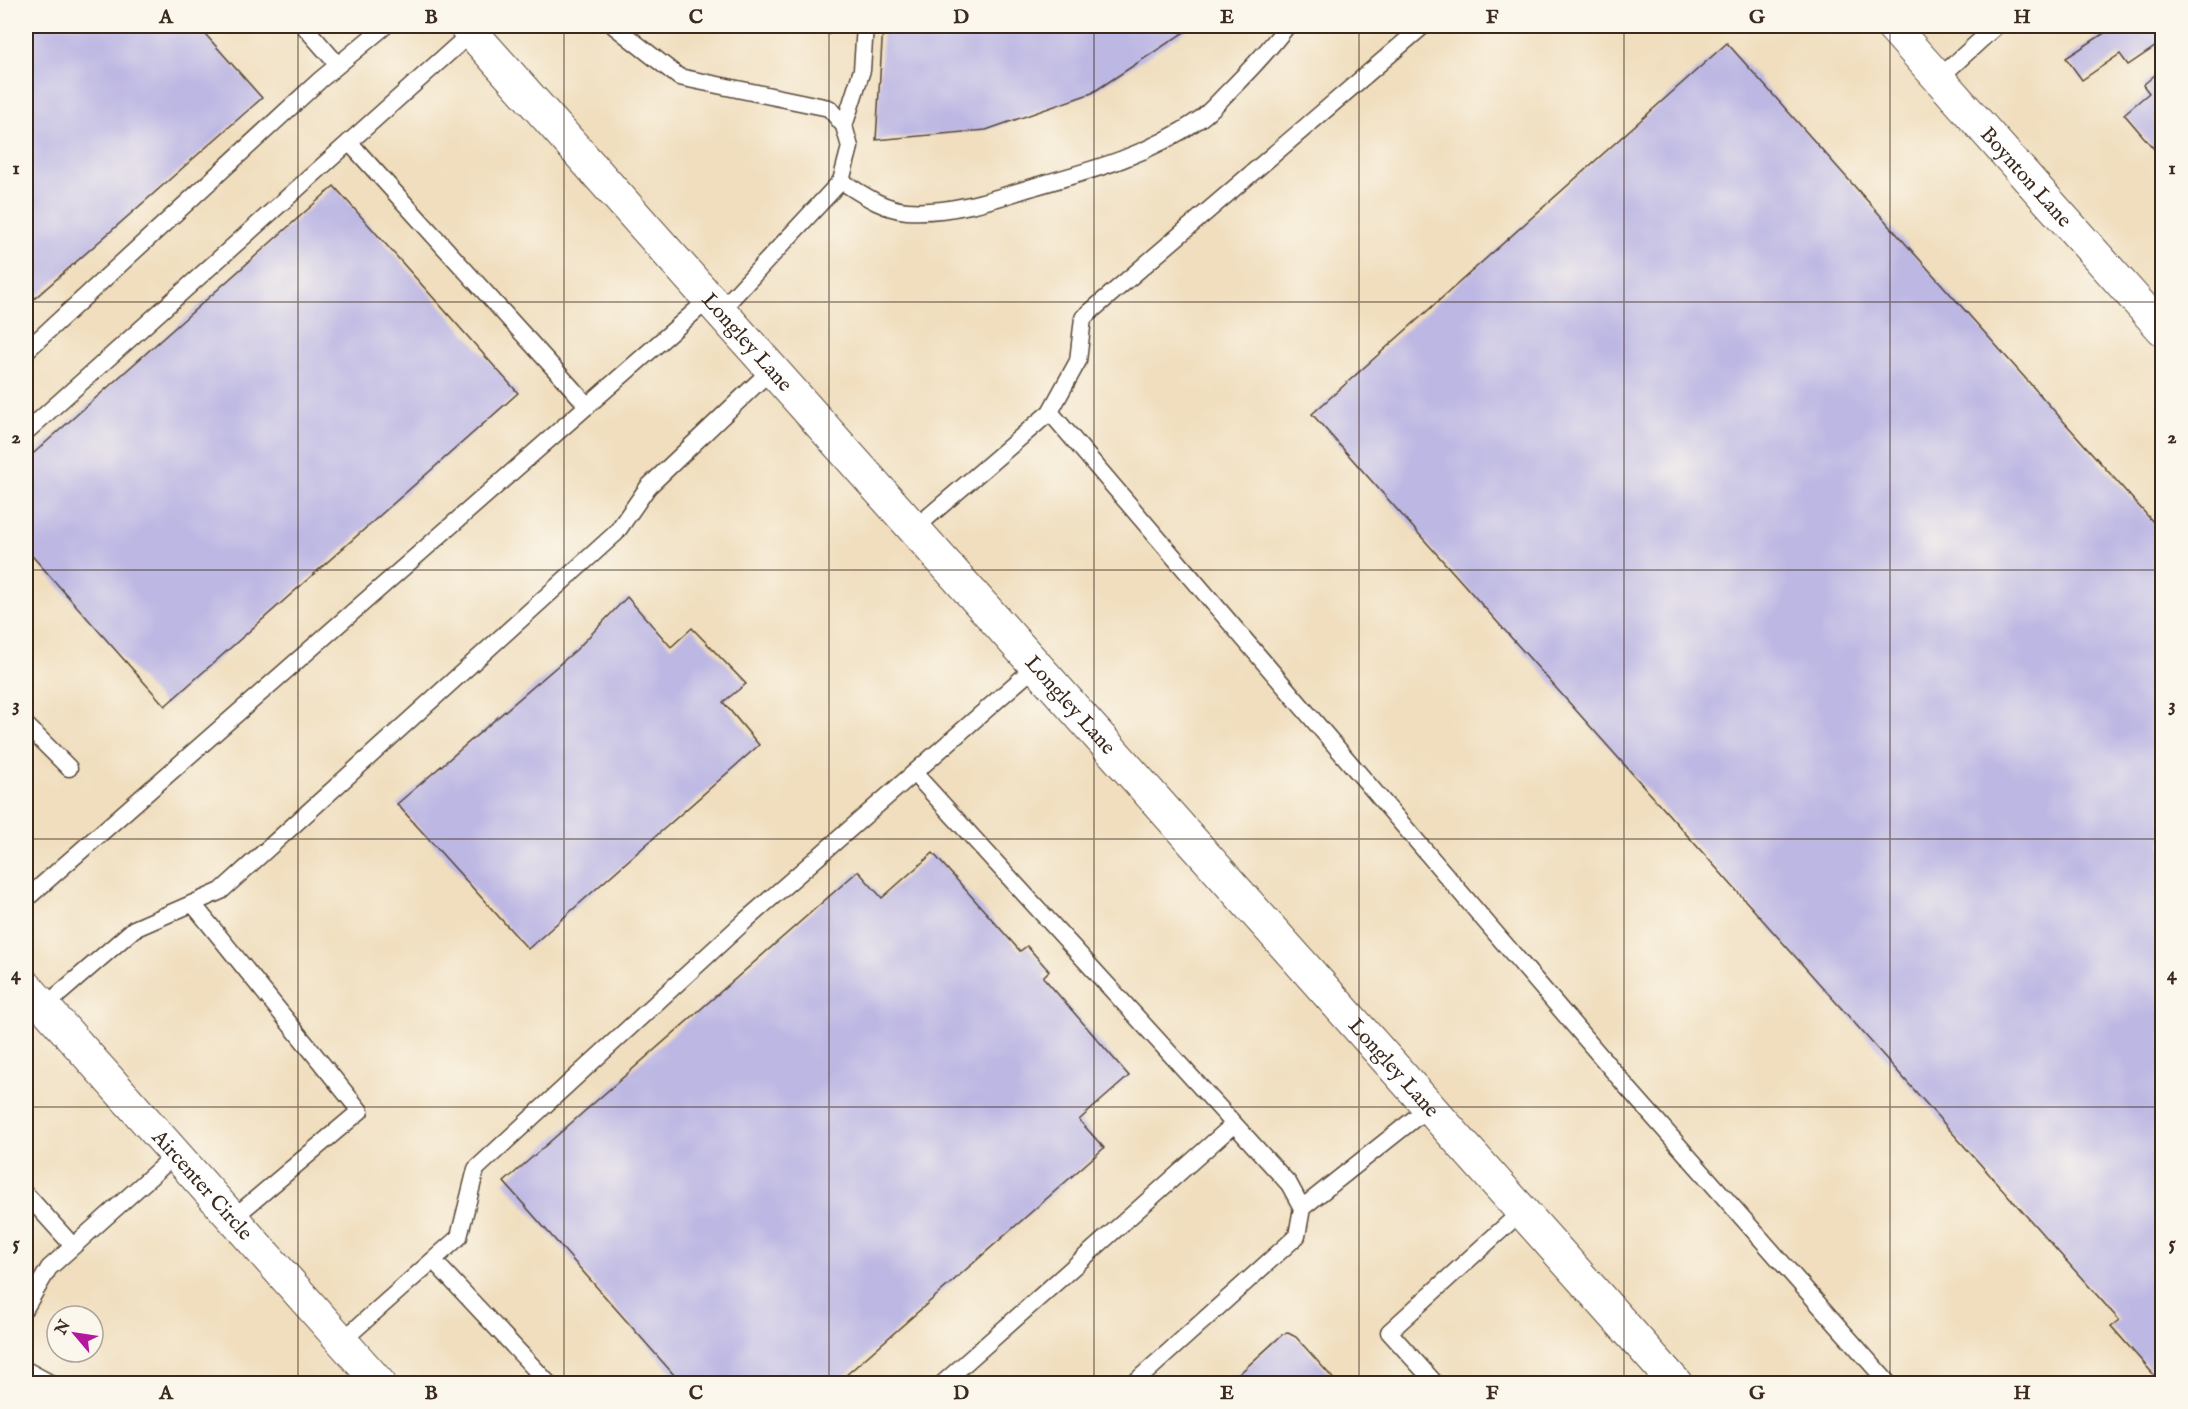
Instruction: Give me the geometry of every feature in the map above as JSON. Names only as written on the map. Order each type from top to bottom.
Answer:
[{"type":"main road","name":"Longley Lane","points":[[469,29],[1676,1383]]},
{"type":"street","name":"Boynton Lane","points":[[1892,26],[2163,329]]},
{"type":"street","name":"Aircenter Circle","points":[[35,996],[377,1382]]},
{"type":"lane","points":[[304,26],[338,64]]},
{"type":"lane","points":[[26,351],[338,64],[385,26]]},
{"type":"lane","points":[[26,899],[588,406],[715,305],[841,181],[850,147],[844,126],[829,108],[679,77],[614,26]]},
{"type":"lane","points":[[844,126],[862,70],[865,26]]},
{"type":"lane","points":[[841,181],[877,204],[905,211],[935,210],[977,203],[1114,164],[1160,144],[1202,118],[1267,53],[1287,26]]},
{"type":"lane","points":[[914,529],[1050,412],[1078,361],[1083,318],[1423,26]]},
{"type":"lane","points":[[1939,78],[1996,26]]},
{"type":"lane","points":[[26,432],[349,142],[469,29]]},
{"type":"lane","points":[[349,142],[588,406]]},
{"type":"lane","points":[[35,996],[134,929],[221,891],[616,533],[648,487],[772,369]]},
{"type":"lane","points":[[1050,412],[1611,1068],[1889,1383]]},
{"type":"lane","points":[[342,1341],[459,1237],[476,1169],[746,920],[1036,666]]},
{"type":"lane","points":[[26,725],[69,768]]},
{"type":"lane","points":[[914,773],[1289,1184],[1302,1208],[1297,1236],[1133,1383]]},
{"type":"lane","points":[[193,904],[360,1112],[233,1218]]},
{"type":"lane","points":[[1302,1208],[1429,1107]]},
{"type":"lane","points":[[942,1383],[1234,1124]]},
{"type":"lane","points":[[26,1307],[49,1268],[176,1154]]},
{"type":"lane","points":[[26,1194],[73,1246]]},
{"type":"lane","points":[[1436,1383],[1389,1332],[1522,1210]]},
{"type":"lane","points":[[433,1260],[549,1383]]},
{"type":"lane","points":[[26,1370],[52,1383]]},
{"type":"building","points":[[26,26],[198,26],[262,98],[26,306]]},
{"type":"building","points":[[795,26],[829,26],[829,34]]},
{"type":"building","points":[[883,26],[1191,26],[1092,93],[986,130],[876,140]]},
{"type":"building","points":[[2115,26],[2162,26],[2162,42],[2128,65],[2120,54],[2082,80],[2066,58]]},
{"type":"building","points":[[1727,43],[2162,532],[2162,1384],[2111,1326],[2119,1320],[1312,414]]},
{"type":"building","points":[[2162,69],[2162,142],[2154,149],[2124,114],[2149,93],[2143,85]]},
{"type":"building","points":[[334,186],[518,393],[165,706],[26,549],[26,460]]},
{"type":"building","points":[[627,597],[671,647],[692,628],[746,684],[723,702],[759,745],[528,949],[397,804],[576,650]]},
{"type":"building","points":[[933,853],[1020,951],[1027,946],[1049,971],[1043,977],[1129,1076],[1079,1120],[1104,1148],[836,1384],[682,1384],[504,1182],[858,871],[882,898]]},
{"type":"building","points":[[1288,1333],[1296,1337],[1338,1384],[1228,1384],[1283,1334]]}]
